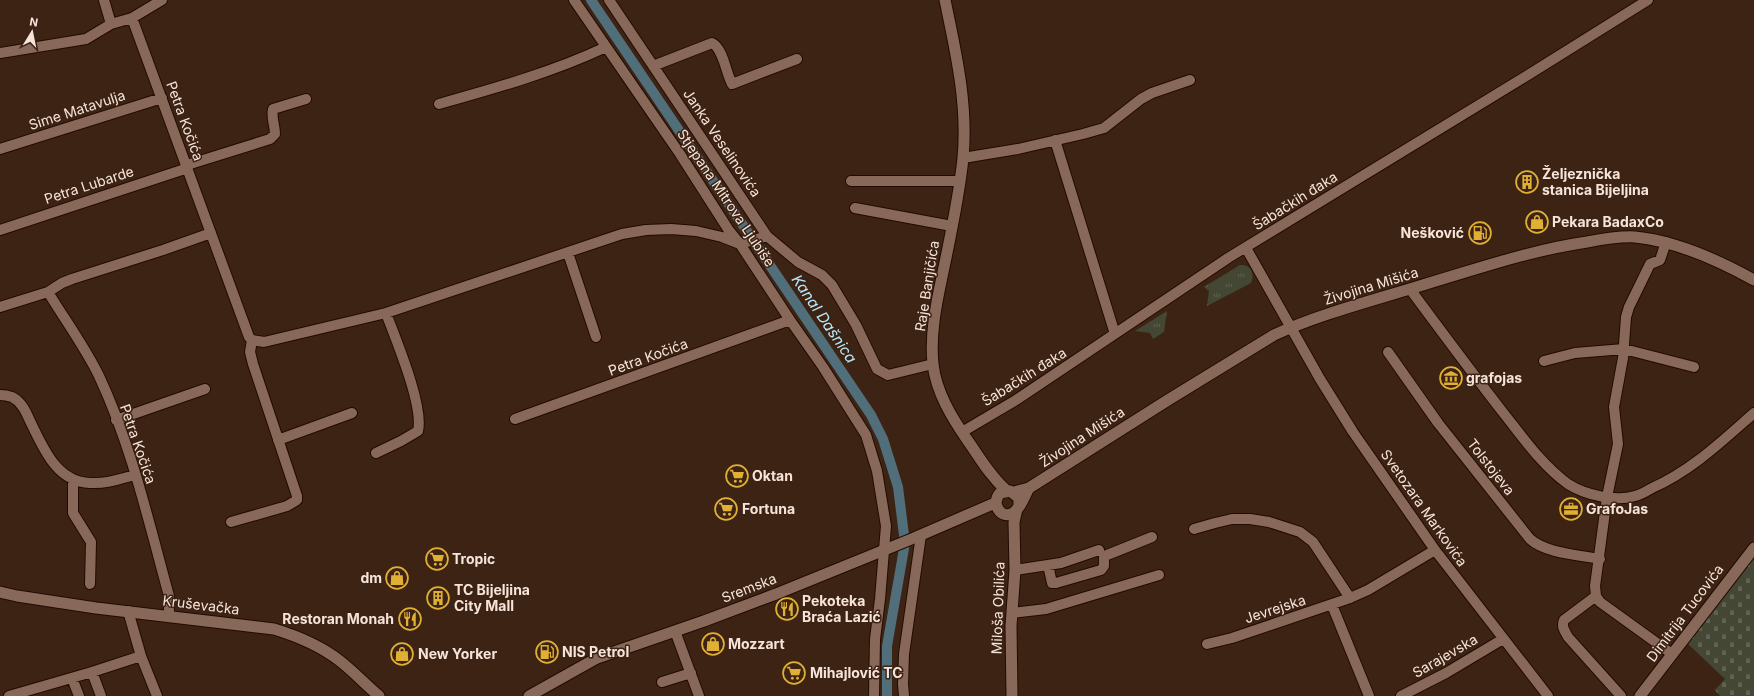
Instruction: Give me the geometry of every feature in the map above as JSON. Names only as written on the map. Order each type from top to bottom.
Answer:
[{"type":"main road","name":"Raje Banjičića","points":[[945,0],[965,112],[963,158],[960,181],[936,305],[933,334],[933,364],[942,397],[962,432],[994,480]]},
{"type":"main road","name":"Živojina Mišića","points":[[1029,488],[1274,335],[1292,327],[1508,258],[1559,246],[1612,238],[1647,238],[1666,242],[1710,258],[1754,280]]},
{"type":"main road","points":[[994,480],[1019,498],[1018,508],[1011,514],[998,507]]},
{"type":"main road","points":[[994,480],[998,507],[1014,522]]},
{"type":"main road","points":[[998,507],[1000,493],[1029,488]]},
{"type":"main road","name":"Miloša Obilića","points":[[1012,696],[1014,522],[1018,508],[1029,488]]},
{"type":"main road","name":"Sremska","points":[[529,696],[597,658],[782,592],[917,537],[982,508],[998,507]]},
{"type":"main road","name":"Dimitrija Tucovića","points":[[1640,696],[1754,548]]},
{"type":"main road","name":"Kruševačka","points":[[0,592],[24,597],[274,629],[294,635],[322,649],[340,661],[379,696]]},
{"type":"street","points":[[104,0],[111,24]]},
{"type":"street","points":[[0,53],[86,39],[111,24],[132,18],[162,0]]},
{"type":"street","name":"Stjepana Mitrova Ljubiše","points":[[574,0],[680,154],[728,229],[743,243],[790,320],[823,367],[866,435],[877,471],[884,503],[886,526],[875,639],[874,696]]},
{"type":"street","name":"Janka Veselinovića","points":[[609,0],[764,236]]},
{"type":"street","name":"Šabačkih đaka","points":[[962,432],[1016,400],[1228,258],[1648,0]]},
{"type":"street","name":"Petra Kočića","points":[[132,18],[249,337],[252,340],[250,352],[297,496],[297,500],[287,506],[231,522]]},
{"type":"street","points":[[653,66],[712,43],[716,45],[719,50],[732,84],[797,59]]},
{"type":"street","points":[[439,104],[564,65],[606,47]]},
{"type":"street","points":[[963,158],[990,155],[1104,128],[1141,99],[1152,93],[1190,80]]},
{"type":"street","name":"Sime Matavulja","points":[[0,149],[162,98]]},
{"type":"street","name":"Petra Lubarde","points":[[0,230],[270,139],[275,134],[275,126],[272,115],[273,109],[306,99]]},
{"type":"street","points":[[1055,140],[1114,334]]},
{"type":"street","points":[[851,181],[960,181]]},
{"type":"street","name":"Raje Banjičića","points":[[855,208],[952,226]]},
{"type":"street","points":[[252,340],[264,342],[386,313],[622,234],[646,230],[671,229],[696,231],[743,243],[764,236],[798,262],[822,275],[832,285],[856,325],[877,369],[888,375],[933,364]]},
{"type":"street","points":[[0,307],[48,292],[62,283],[72,279],[212,233]]},
{"type":"street","points":[[1666,242],[1660,260],[1650,264],[1629,307],[1626,317],[1624,349],[1614,407],[1618,444],[1608,497],[1595,586],[1596,596],[1600,602],[1672,654]]},
{"type":"street","name":"Svetozara Markovića","points":[[1246,248],[1320,379],[1353,432],[1435,550],[1548,696]]},
{"type":"street","points":[[568,252],[596,337]]},
{"type":"street","points":[[1410,289],[1478,381],[1532,449],[1552,471],[1570,485],[1582,491],[1608,497],[1619,498],[1635,496],[1665,482],[1709,452],[1754,413]]},
{"type":"street","name":"Petra Kočića","points":[[48,292],[99,376],[116,420],[135,475],[169,596],[169,616]]},
{"type":"street","points":[[376,452],[401,441],[418,431],[420,423],[416,398],[386,313]]},
{"type":"street","name":"Petra Kočića","points":[[515,419],[790,320]]},
{"type":"street","points":[[1544,361],[1575,353],[1624,349],[1694,368]]},
{"type":"street","name":"Tolstojeva","points":[[1388,352],[1438,423],[1535,544],[1549,549],[1600,559]]},
{"type":"street","points":[[116,420],[205,389]]},
{"type":"street","points":[[0,395],[12,397],[24,406],[50,459],[60,472],[73,480],[90,483],[109,482],[135,475]]},
{"type":"street","points":[[278,440],[352,413]]},
{"type":"street","points":[[73,480],[73,513],[91,542],[90,584]]},
{"type":"street","points":[[1194,529],[1220,521],[1250,519],[1269,522],[1300,532],[1313,542],[1350,598]]},
{"type":"street","points":[[904,696],[904,654],[917,537]]},
{"type":"street","points":[[1048,565],[1052,583],[1056,583],[1101,570],[1104,566],[1104,557],[1107,555],[1152,537]]},
{"type":"street","points":[[1014,570],[1048,565],[1099,550]]},
{"type":"street","name":"Jevrejska","points":[[1207,644],[1232,638],[1350,598],[1368,590],[1435,550]]},
{"type":"street","points":[[1012,613],[1046,609],[1159,575]]},
{"type":"street","points":[[1596,596],[1564,620],[1562,624],[1568,637],[1621,696]]},
{"type":"street","points":[[1332,605],[1370,696]]},
{"type":"street","points":[[128,611],[141,656],[157,696]]},
{"type":"street","points":[[675,631],[699,696]]},
{"type":"street","name":"Sarajevska","points":[[1401,696],[1446,673],[1503,639]]},
{"type":"street","points":[[9,696],[141,656]]},
{"type":"street","points":[[92,672],[102,696]]},
{"type":"street","points":[[662,682],[691,673]]},
{"type":"street","points":[[72,678],[79,696]]},
{"type":"green space","points":[[1240,265],[1247,266],[1251,270],[1253,276],[1251,283],[1207,306],[1209,291],[1204,287]]},
{"type":"green space","points":[[1167,311],[1164,332],[1153,339],[1150,333],[1135,331]]},
{"type":"green space","points":[[1754,558],[1754,696],[1720,696],[1715,690],[1725,679],[1687,643]]},
{"type":"waterway","name":"Kanal Dašnica","points":[[591,0],[871,415],[883,439],[898,487],[905,543],[887,646],[887,696]]},
{"type":"place","name":"Željeznička stanica Bijeljina","points":[[1527,182]]},
{"type":"place","name":"Pekara BadaxCo","points":[[1537,222]]},
{"type":"place","name":"Nešković","points":[[1480,233]]},
{"type":"place","name":"grafojas","points":[[1451,378]]},
{"type":"place","name":"Oktan","points":[[737,476]]},
{"type":"place","name":"Fortuna","points":[[726,509]]},
{"type":"place","name":"GrafoJas","points":[[1571,509]]},
{"type":"place","name":"Tropic","points":[[437,559]]},
{"type":"place","name":"dm","points":[[397,578]]},
{"type":"place","name":"TC Bijeljina City Mall","points":[[438,598]]},
{"type":"place","name":"Pekoteka Braća Lazić","points":[[787,609]]},
{"type":"place","name":"Restoran Monah","points":[[410,619]]},
{"type":"place","name":"Mozzart","points":[[713,644]]},
{"type":"place","name":"NIS Petrol","points":[[547,652]]},
{"type":"place","name":"New Yorker","points":[[402,654]]},
{"type":"place","name":"Mihajlović TC","points":[[794,673]]}]
